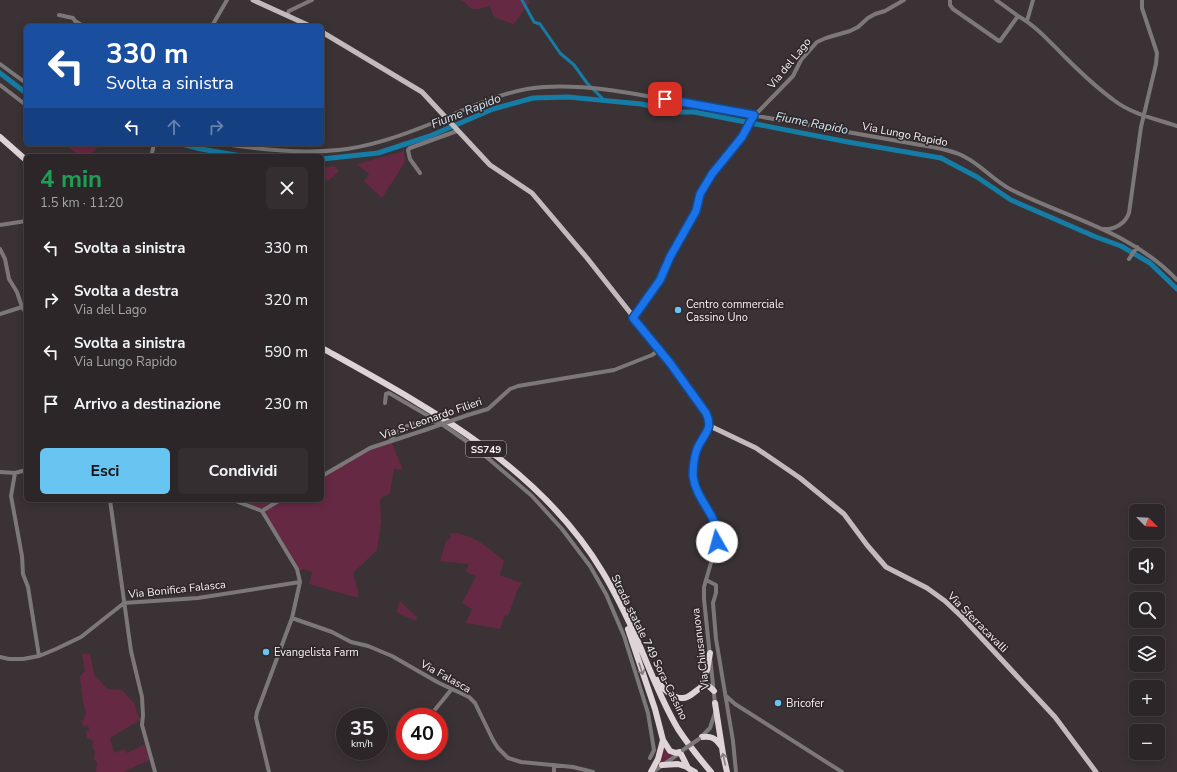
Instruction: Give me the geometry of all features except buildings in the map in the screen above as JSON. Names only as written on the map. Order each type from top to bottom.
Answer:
[{"type":"highway","points":[[0,136],[24,158]]},
{"type":"highway","name":"Strada statale 749 Sora-Cassino","points":[[324,349],[434,412],[471,437],[521,476],[556,510],[589,552],[630,625],[665,704],[682,734],[711,772]]},
{"type":"highway","points":[[613,593],[627,627],[655,709],[663,740],[670,751],[676,753],[682,751],[688,768]]},
{"type":"highway","points":[[630,625],[636,634],[658,683],[666,691],[675,697],[682,698],[688,697],[706,686],[710,687],[714,691]]},
{"type":"highway","points":[[701,688],[708,670],[710,653]]},
{"type":"highway","points":[[715,703],[727,772]]},
{"type":"highway","points":[[701,738],[710,736],[722,746]]},
{"type":"highway","points":[[652,772],[658,759],[663,740]]},
{"type":"highway","points":[[662,765],[678,764],[695,772]]},
{"type":"main road","points":[[253,0],[306,24]]},
{"type":"main road","points":[[324,33],[422,92],[490,165],[532,193],[659,350],[706,413],[710,426]]},
{"type":"main road","name":"Via Sferracavalli","points":[[710,426],[756,448],[800,478],[844,514],[867,545],[886,567],[927,588],[945,601],[962,617],[1055,717],[1096,772]]},
{"type":"street","points":[[213,24],[227,0]]},
{"type":"street","points":[[287,15],[312,0]]},
{"type":"street","name":"Via del Lago","points":[[633,318],[660,280],[668,259],[696,211],[700,194],[708,181],[742,137],[754,117],[793,76],[801,60],[817,42],[850,31],[858,27],[868,18],[885,11],[904,0]]},
{"type":"street","points":[[950,0],[952,9],[999,41],[1018,16]]},
{"type":"street","points":[[996,0],[1046,36],[1075,67],[1116,102],[1143,115],[1177,126]]},
{"type":"street","points":[[1027,21],[1033,0]]},
{"type":"street","points":[[1100,229],[1106,230],[1123,223],[1129,213],[1143,115],[1156,64],[1157,53],[1142,8],[1142,0]]},
{"type":"street","points":[[59,15],[73,18],[80,24]]},
{"type":"street","points":[[0,64],[24,82]]},
{"type":"street","points":[[0,85],[24,104]]},
{"type":"street","name":"Via Lungo Rapido","points":[[237,146],[282,151],[338,150],[392,138],[515,92],[542,87],[559,86],[588,88],[652,96],[754,117],[956,153],[965,157],[1008,188],[1127,241],[1161,264],[1177,280]]},
{"type":"street","points":[[420,173],[410,159],[408,154],[410,148],[456,129]]},
{"type":"street","points":[[152,153],[154,146]]},
{"type":"street","points":[[0,225],[24,220]]},
{"type":"street","points":[[1129,259],[1137,247]]},
{"type":"street","points":[[0,249],[5,259],[9,279],[17,292],[22,308],[0,314]]},
{"type":"street","name":"Via S. Leonardo Filieri","points":[[324,475],[370,448],[488,409],[510,389],[518,386],[614,370],[652,356],[659,350]]},
{"type":"street","points":[[385,403],[386,394],[389,393],[432,418],[433,421]]},
{"type":"street","points":[[390,441],[394,435],[409,425],[433,421],[444,424],[476,448],[532,496],[556,523],[590,566],[606,594],[622,630],[648,714],[654,750],[650,758]]},
{"type":"street","name":"Via Chiusanuova","points":[[652,772],[701,738],[710,728],[714,717],[715,703],[704,587],[717,542],[718,530],[716,523],[697,490],[693,476],[694,461],[697,450],[710,426]]},
{"type":"street","points":[[0,472],[15,473],[24,471]]},
{"type":"street","points":[[15,473],[11,496],[22,556],[23,574],[28,587],[39,656]]},
{"type":"street","points":[[110,502],[131,651],[142,697],[144,715],[142,725],[155,772]]},
{"type":"street","points":[[238,502],[262,511],[297,569],[300,582],[292,618],[272,670],[256,718],[269,772]]},
{"type":"street","points":[[262,511],[277,502]]},
{"type":"street","points":[[706,580],[716,585],[716,593],[713,603],[716,639],[733,741],[736,772]]},
{"type":"street","name":"Via Bonifica Falasca","points":[[0,657],[9,659],[24,659],[39,656],[56,649],[81,637],[124,603],[198,598],[300,582]]},
{"type":"street","name":"Via Falasca","points":[[292,618],[392,656],[451,690],[469,697],[475,704],[498,748],[508,758],[520,762],[573,767],[592,772]]},
{"type":"street","points":[[436,708],[451,690]]},
{"type":"street","points":[[726,696],[735,704],[842,772]]},
{"type":"street","points":[[554,765],[554,772]]},
{"type":"shaded area","points":[[460,0],[527,0],[530,2],[513,25],[496,18],[489,6],[473,9]]},
{"type":"shaded area","points":[[67,146],[98,146],[92,154],[77,154]]},
{"type":"shaded area","points":[[404,151],[405,162],[382,198],[364,181],[369,174],[357,164]]},
{"type":"shaded area","points":[[334,166],[339,171],[328,181],[324,178],[324,168]]},
{"type":"shaded area","points":[[392,443],[403,470],[394,469],[390,493],[386,497],[385,495],[380,500],[381,523],[377,550],[354,572],[358,598],[309,584],[312,572],[303,569],[300,571],[265,512],[266,509],[278,502],[324,502],[324,476],[368,451]]},
{"type":"shaded area","points":[[244,502],[275,502],[263,509]]},
{"type":"shaded area","points":[[456,533],[471,538],[487,547],[504,561],[500,575],[522,583],[517,591],[508,616],[505,615],[500,629],[466,623],[472,609],[462,603],[476,576],[466,572],[469,564],[440,561],[446,541],[451,538],[449,534]]},
{"type":"shaded area","points":[[400,601],[417,617],[416,621],[396,612]]},
{"type":"shaded area","points":[[82,654],[90,654],[94,674],[107,689],[122,690],[134,703],[140,720],[110,738],[114,753],[124,749],[127,753],[145,744],[149,760],[124,772],[96,772],[97,763],[94,759],[95,751],[92,747],[93,741],[87,738],[86,732],[89,730],[88,725],[83,727],[82,722],[86,713],[80,677],[85,671]]},
{"type":"shaded area","points":[[664,747],[669,754],[673,755],[660,765],[659,764]]},
{"type":"waterway","points":[[522,0],[534,22],[540,24],[560,53],[574,65],[587,83],[604,100]]},
{"type":"waterway","name":"Fiume Rapido","points":[[0,73],[24,91]]},
{"type":"waterway","name":"Fiume Rapido","points":[[324,159],[378,153],[430,136],[493,109],[533,98],[568,97],[641,104],[676,112],[694,112],[848,142],[941,158],[977,177],[1011,200],[1096,237],[1121,246],[1150,263],[1177,289]]},
{"type":"waterway","name":"Fiume Rapido","points":[[190,146],[230,154]]},
{"type":"place","name":"Centro commerciale Cassino Uno","points":[[678,310]]},
{"type":"place","name":"Evangelista Farm","points":[[266,652]]},
{"type":"place","name":"Bricofer","points":[[778,703]]},
{"type":"route","points":[[665,99],[754,115],[742,137],[728,157],[712,174],[700,194],[696,211],[681,234],[660,280],[633,318],[670,363],[706,413],[709,420],[710,426],[697,450],[694,461],[693,476],[694,484],[700,498],[716,523],[718,530],[717,542]]}]
